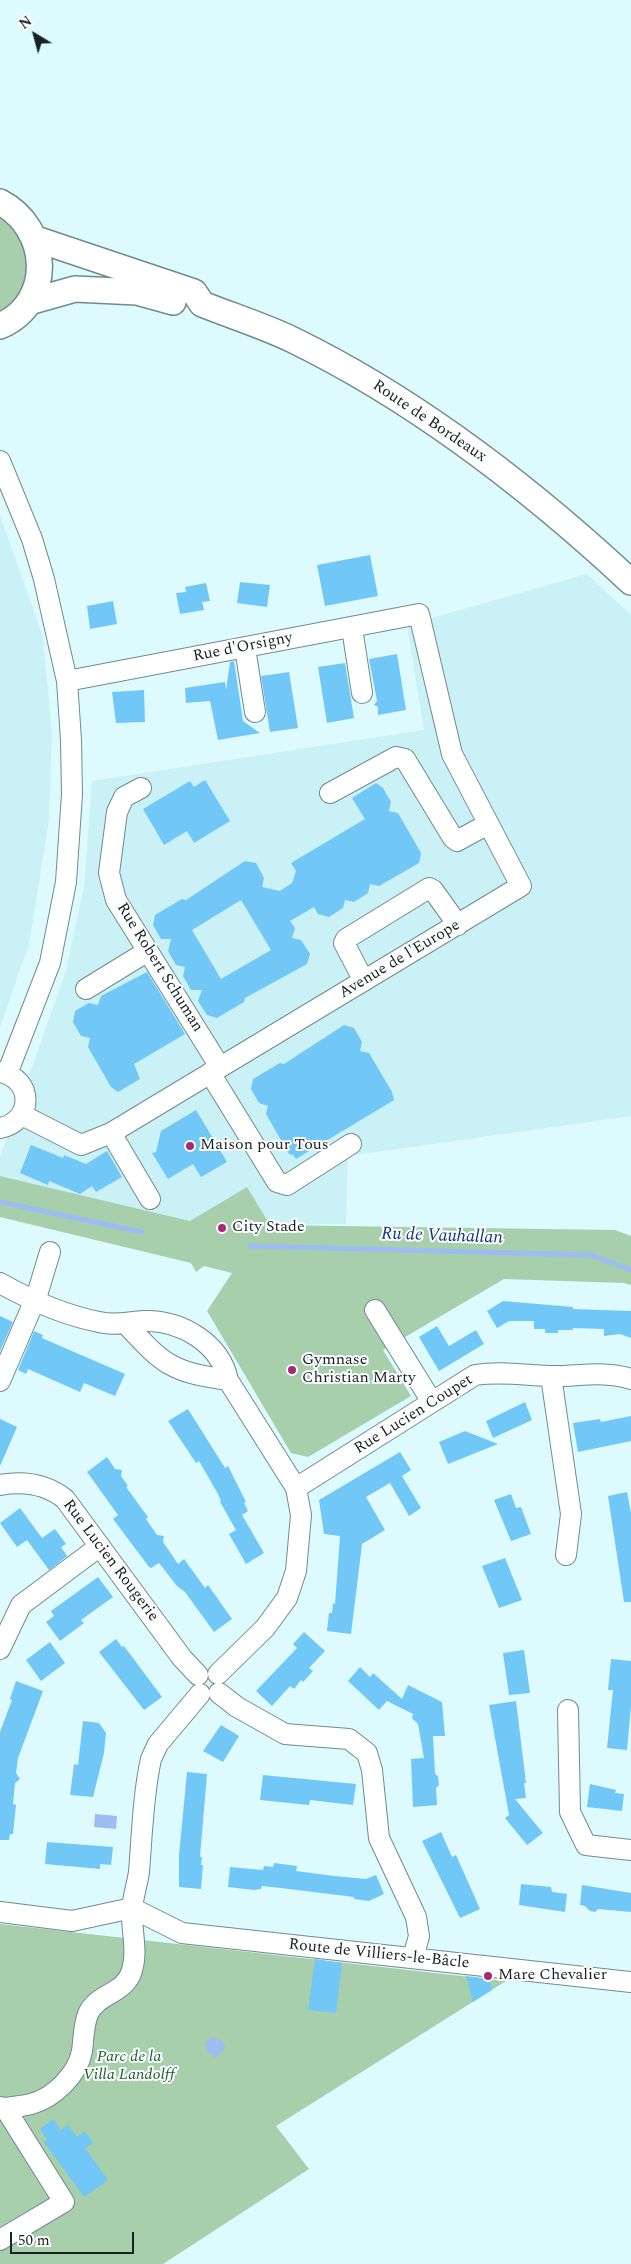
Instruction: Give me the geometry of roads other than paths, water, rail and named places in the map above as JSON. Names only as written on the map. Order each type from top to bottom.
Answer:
[{"type":"main road","points":[[0,202],[12,208],[26,222],[36,239],[40,260],[38,282],[29,302],[18,314],[0,326]]},
{"type":"main road","name":"Route de Bordeaux","points":[[36,239],[194,292],[202,304],[292,340],[342,365],[485,458],[587,541],[631,582]]},
{"type":"main road","name":"Route de Bordeaux","points":[[29,302],[75,289],[137,292],[192,307],[202,304]]},
{"type":"street","points":[[0,461],[32,539],[42,571],[67,681],[72,794],[66,882],[50,963],[4,1073],[21,1085],[25,1093],[25,1108],[22,1115],[14,1123],[0,1128]]},
{"type":"street","name":"Rue d'Orsigny","points":[[67,681],[419,614]]},
{"type":"street","name":"Avenue de l'Europe","points":[[22,1115],[81,1145],[111,1133],[522,886],[452,754],[419,614]]},
{"type":"street","points":[[352,628],[362,693]]},
{"type":"street","points":[[245,648],[255,712]]},
{"type":"street","points":[[330,793],[396,757],[405,759],[453,838],[457,841],[488,824]]},
{"type":"street","name":"Rue Robert Schuman","points":[[141,788],[124,797],[117,812],[109,873],[116,900],[148,951],[277,1182],[287,1186],[351,1144]]},
{"type":"street","points":[[364,982],[344,943],[346,939],[429,888],[433,890],[458,925]]},
{"type":"street","points":[[86,990],[148,951]]},
{"type":"street","points":[[111,1133],[150,1199]]},
{"type":"street","points":[[0,1381],[34,1302],[46,1270],[50,1252]]},
{"type":"street","points":[[0,1284],[34,1302],[101,1323],[164,1322],[190,1331],[211,1349],[225,1368],[228,1380],[296,1488],[300,1515],[296,1571],[288,1598],[265,1628],[209,1684],[158,1744],[151,1758],[137,1886],[132,1908],[134,1946],[132,1970],[125,1985],[94,2004],[89,2012],[83,2027],[82,2052],[77,2066],[66,2081],[33,2104],[2,2107],[64,2202],[0,2240]]},
{"type":"street","points":[[375,1310],[432,1402]]},
{"type":"street","points":[[126,1324],[154,1354],[171,1367],[196,1376],[228,1380]]},
{"type":"street","name":"Rue Lucien Coupet","points":[[296,1488],[475,1375],[496,1372],[551,1376],[620,1375],[631,1379]]},
{"type":"street","points":[[551,1376],[571,1514],[566,1555]]},
{"type":"street","name":"Rue Lucien Rougerie","points":[[0,1485],[13,1482],[33,1484],[55,1491],[65,1499],[182,1658],[237,1707],[285,1734],[348,1739],[367,1753],[372,1770],[379,1838],[416,1916],[419,1936],[413,1958]]},
{"type":"street","points":[[0,1649],[21,1605],[100,1546]]},
{"type":"street","points":[[568,1710],[570,1812],[586,1845],[631,1850]]},
{"type":"street","points":[[0,1912],[72,1921],[132,1908]]},
{"type":"street","name":"Route de Villiers-le-Bâcle","points":[[132,1908],[182,1933],[631,1982]]},
{"type":"water","points":[[95,1814],[117,1816],[116,1829],[94,1827]]},
{"type":"water","points":[[213,2037],[223,2041],[225,2048],[216,2058],[208,2052],[205,2042]]},
{"type":"waterway","name":"Ru de Vauhallan","points":[[0,1202],[142,1232]]},
{"type":"waterway","name":"Ru de Vauhallan","points":[[250,1246],[591,1255],[631,1270]]},
{"type":"place","name":"Maison pour Tous","points":[[190,1146]]},
{"type":"place","name":"City Stade","points":[[222,1228]]},
{"type":"place","name":"Gymnase Christian Marty","points":[[292,1370]]},
{"type":"place","name":"Mare Chevalier","points":[[488,1976]]},
{"type":"park label","name":"Parc de la Villa Landolff","points":[[129,2067]]}]
